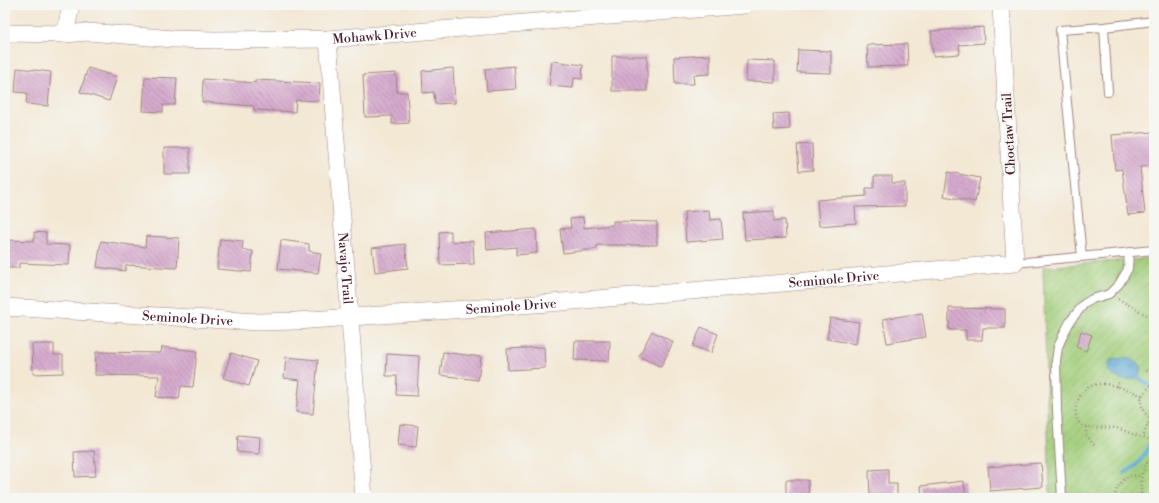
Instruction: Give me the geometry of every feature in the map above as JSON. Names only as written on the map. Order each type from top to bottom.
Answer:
[{"type":"street","points":[[65,34],[71,5]]},
{"type":"street","name":"Mohawk Drive","points":[[5,33],[65,34],[88,32],[174,39],[215,40],[328,39],[744,5]]},
{"type":"street","name":"Choctaw Trail","points":[[1001,5],[1015,263]]},
{"type":"street","name":"Navajo Trail","points":[[328,39],[364,498]]},
{"type":"street","name":"Seminole Drive","points":[[5,307],[258,322],[296,321],[550,303],[1015,263]]},
{"type":"lane","points":[[1082,257],[1060,30],[1104,27],[1154,21]]},
{"type":"lane","points":[[1104,27],[1108,92]]},
{"type":"lane","points":[[1015,263],[1154,250]]},
{"type":"lane","points":[[1062,498],[1057,410],[1056,361],[1058,347],[1071,320],[1080,308],[1092,299],[1109,294],[1119,284],[1128,269],[1129,252]]},
{"type":"path","points":[[1109,294],[1154,319]]},
{"type":"path","points":[[1146,371],[1154,372]]},
{"type":"path","points":[[1116,387],[1119,380]]},
{"type":"path","points":[[1154,382],[1142,396],[1142,407],[1150,419],[1154,421]]},
{"type":"path","points":[[1142,396],[1116,387],[1094,384],[1080,394],[1076,409],[1076,418],[1080,424],[1086,427],[1118,429],[1154,441]]},
{"type":"path","points":[[1144,437],[1150,419]]},
{"type":"path","points":[[1086,427],[1086,435],[1095,446]]},
{"type":"path","points":[[1142,498],[1140,487],[1141,476],[1146,463],[1154,455]]},
{"type":"path","points":[[1115,498],[1118,487],[1124,479],[1132,475],[1141,476]]},
{"type":"green space","points":[[1154,258],[1154,498],[1050,498],[1043,267]]},
{"type":"water","points":[[1126,358],[1133,360],[1141,366],[1141,373],[1137,378],[1122,379],[1115,377],[1110,373],[1108,367],[1111,360]]},
{"type":"building","points":[[983,27],[984,43],[959,45],[960,54],[933,56],[931,31]]},
{"type":"building","points":[[907,44],[908,66],[868,67],[867,45]]},
{"type":"building","points":[[798,50],[831,51],[831,73],[797,72]]},
{"type":"building","points":[[710,55],[710,74],[693,75],[694,84],[675,84],[674,57]]},
{"type":"building","points":[[612,56],[647,56],[647,91],[612,91]]},
{"type":"building","points":[[747,60],[775,61],[775,82],[746,81]]},
{"type":"building","points":[[552,61],[583,65],[582,79],[574,78],[573,88],[549,86]]},
{"type":"building","points":[[514,66],[516,89],[487,91],[485,69]]},
{"type":"building","points":[[17,68],[51,72],[48,106],[26,104],[27,93],[15,92]]},
{"type":"building","points":[[88,68],[117,77],[109,101],[80,92]]},
{"type":"building","points":[[453,68],[455,103],[435,104],[434,92],[423,93],[422,71]]},
{"type":"building","points":[[396,73],[397,92],[407,92],[409,123],[392,124],[392,116],[365,117],[363,75]]},
{"type":"building","points":[[145,77],[177,78],[175,105],[163,105],[163,112],[143,111]]},
{"type":"building","points":[[203,79],[255,83],[255,80],[320,83],[319,101],[296,100],[295,112],[254,110],[254,106],[202,102]]},
{"type":"building","points":[[789,113],[790,129],[774,130],[773,114]]},
{"type":"building","points":[[1154,132],[1154,166],[1140,167],[1145,213],[1128,215],[1122,169],[1115,170],[1112,135]]},
{"type":"building","points":[[812,144],[813,170],[799,171],[797,145]]},
{"type":"building","points":[[164,148],[190,148],[190,174],[164,174]]},
{"type":"building","points":[[948,172],[980,178],[975,202],[944,196]]},
{"type":"building","points":[[874,176],[892,176],[892,183],[905,183],[905,206],[855,207],[856,223],[819,226],[817,200],[866,196],[866,188],[874,188]]},
{"type":"building","points":[[709,210],[710,220],[721,219],[723,239],[686,242],[684,212]]},
{"type":"building","points":[[774,211],[774,221],[785,220],[786,238],[745,240],[743,213]]},
{"type":"building","points":[[583,217],[584,228],[613,225],[613,221],[657,222],[657,245],[597,245],[597,249],[563,253],[560,229],[571,228],[570,219]]},
{"type":"building","points":[[536,229],[537,253],[516,255],[516,247],[487,250],[486,233]]},
{"type":"building","points":[[451,231],[451,242],[473,241],[474,264],[440,265],[439,232]]},
{"type":"building","points":[[34,232],[46,233],[46,244],[70,245],[69,265],[19,263],[19,268],[5,268],[5,240],[34,241]]},
{"type":"building","points":[[146,236],[179,238],[177,268],[126,265],[125,271],[97,267],[101,241],[145,247]]},
{"type":"building","points":[[220,239],[243,241],[242,250],[253,251],[251,272],[217,269]]},
{"type":"building","points":[[281,240],[309,244],[309,251],[321,253],[318,273],[278,269]]},
{"type":"building","points":[[405,244],[408,268],[375,272],[372,248]]},
{"type":"building","points":[[949,308],[1005,309],[1005,328],[983,328],[982,340],[966,340],[966,330],[949,330]]},
{"type":"building","points":[[922,313],[926,337],[887,343],[883,319]]},
{"type":"building","points":[[830,318],[859,322],[856,344],[827,339]]},
{"type":"building","points":[[701,327],[718,334],[711,353],[693,346]]},
{"type":"building","points":[[652,331],[673,342],[661,367],[639,356]]},
{"type":"building","points":[[1081,331],[1092,335],[1086,351],[1076,347]]},
{"type":"building","points":[[575,341],[610,341],[609,361],[574,360]]},
{"type":"building","points":[[32,344],[54,344],[54,355],[63,355],[63,373],[33,374]]},
{"type":"building","points":[[162,347],[197,351],[193,387],[181,386],[179,399],[156,397],[159,376],[95,375],[96,352],[161,353]]},
{"type":"building","points":[[544,347],[545,368],[508,370],[507,349]]},
{"type":"building","points":[[443,352],[481,357],[478,380],[440,375]]},
{"type":"building","points":[[231,353],[257,361],[249,386],[223,378]]},
{"type":"building","points":[[387,354],[419,356],[417,396],[396,395],[397,376],[386,376]]},
{"type":"building","points":[[286,357],[318,360],[313,414],[296,412],[300,380],[284,378]]},
{"type":"building","points":[[400,424],[418,426],[416,447],[398,445]]},
{"type":"building","points":[[238,435],[260,437],[259,454],[237,452]]},
{"type":"building","points":[[94,451],[96,476],[75,477],[74,452]]},
{"type":"building","points":[[1041,463],[1043,487],[990,491],[988,467]]},
{"type":"building","points":[[888,469],[888,484],[897,484],[897,498],[870,498],[869,470]]},
{"type":"building","points":[[786,480],[808,480],[809,498],[786,498]]},
{"type":"building","points":[[964,481],[966,498],[922,498],[921,486]]},
{"type":"waterway","points":[[1137,377],[1153,387]]},
{"type":"waterway","points":[[1124,473],[1138,463],[1154,437]]}]
